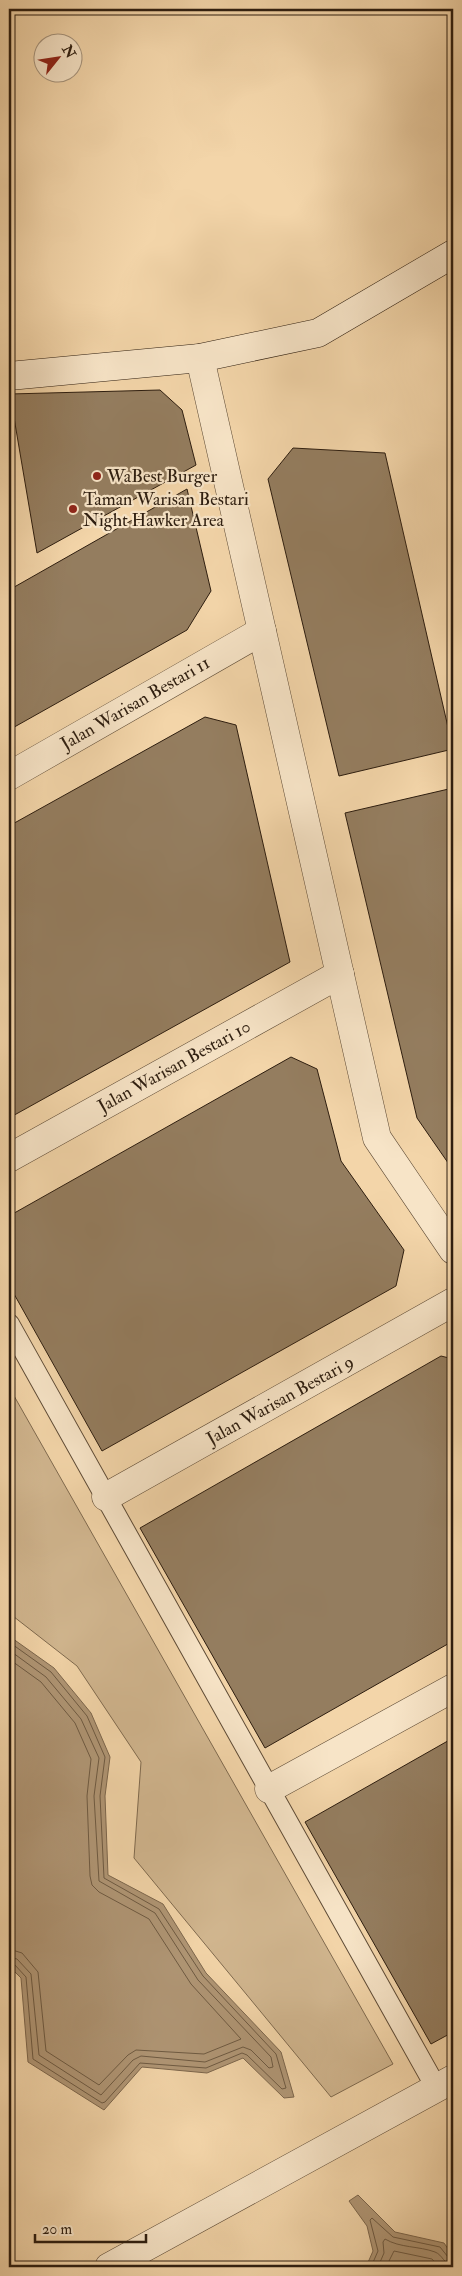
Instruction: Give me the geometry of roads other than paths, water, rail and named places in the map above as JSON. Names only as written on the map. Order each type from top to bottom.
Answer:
[{"type":"street","points":[[9,376],[200,358],[318,334],[453,254]]},
{"type":"street","points":[[200,358],[377,1138],[453,1250]]},
{"type":"street","name":"Jalan Warisan Bestari 11","points":[[9,776],[262,631]]},
{"type":"street","name":"Jalan Warisan Bestari 10","points":[[9,1158],[340,974]]},
{"type":"street","name":"Jalan Warisan Bestari 9","points":[[106,1497],[453,1302]]},
{"type":"street","points":[[269,1789],[453,1688]]},
{"type":"street","points":[[109,2267],[445,2084]]},
{"type":"lane","points":[[9,1324],[269,1789],[445,2084]]},
{"type":"water","points":[[9,1636],[54,1668],[91,1713],[110,1757],[105,1796],[108,1875],[163,1904],[206,1973],[281,2052],[294,2097],[284,2098],[243,2058],[207,2073],[142,2067],[104,2110],[28,2062],[21,1978],[9,1966]]},
{"type":"water","points":[[358,2195],[395,2232],[444,2243],[453,2256],[453,2267],[366,2267],[373,2251],[367,2226],[349,2201]]},
{"type":"place","name":"WaBest Burger","points":[[97,476]]},
{"type":"place","name":"Taman Warisan Bestari Night Hawker Area","points":[[73,509]]}]
